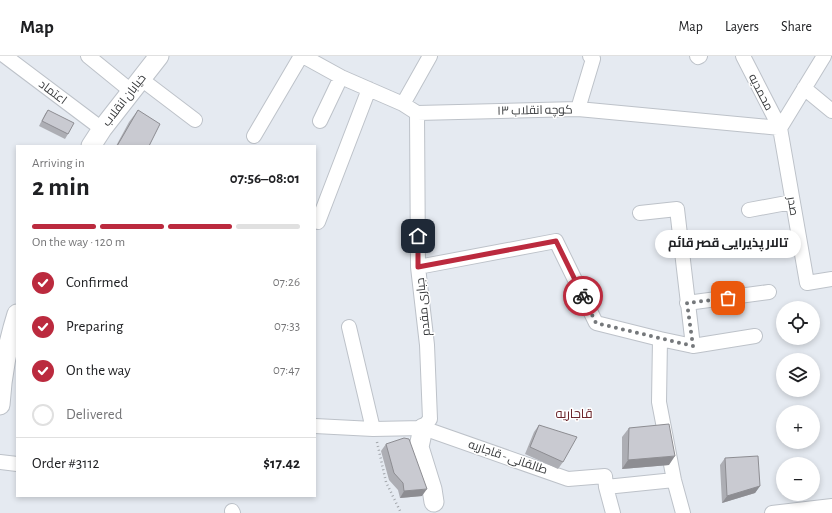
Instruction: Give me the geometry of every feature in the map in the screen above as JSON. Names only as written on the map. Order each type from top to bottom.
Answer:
[{"type":"main road","name":"خیابان انقلاب","points":[[93,145],[102,129],[159,56]]},
{"type":"main road","points":[[0,405],[1,375],[9,338],[16,317]]},
{"type":"main road","points":[[424,428],[419,447],[432,489],[436,510]]},
{"type":"street","name":"اعتماد","points":[[5,56],[102,129]]},
{"type":"street","points":[[88,56],[195,120]]},
{"type":"street","points":[[254,136],[302,56],[341,77],[403,104],[417,113]]},
{"type":"street","points":[[403,104],[430,56]]},
{"type":"street","points":[[578,109],[593,59],[590,56]]},
{"type":"street","name":"محمدیه","points":[[743,56],[780,128]]},
{"type":"street","points":[[780,128],[824,56]]},
{"type":"street","points":[[320,121],[341,77]]},
{"type":"street","points":[[804,88],[832,111]]},
{"type":"street","points":[[318,222],[369,89]]},
{"type":"street","name":"کوچه انقلاب ۱۳","points":[[417,113],[578,109],[780,128]]},
{"type":"street","name":"جباری مقدم","points":[[417,113],[418,267],[427,345],[430,419],[424,428]]},
{"type":"street","name":"صدر","points":[[780,128],[807,283],[832,279]]},
{"type":"street","points":[[749,210],[792,202]]},
{"type":"street","points":[[640,214],[677,209],[693,346]]},
{"type":"street","points":[[418,267],[556,241],[596,323],[693,346],[755,336]]},
{"type":"street","points":[[687,303],[769,292]]},
{"type":"street","points":[[349,327],[373,429]]},
{"type":"street","points":[[660,339],[658,402],[674,480],[683,513]]},
{"type":"street","name":"طالقانی - قاجاریه","points":[[316,426],[373,429],[424,428],[568,479],[605,476],[606,487],[613,513]]},
{"type":"street","points":[[0,462],[16,464]]},
{"type":"street","points":[[606,487],[674,480]]},
{"type":"street","points":[[772,513],[832,506]]},
{"type":"path","points":[[373,429],[377,439],[386,482],[400,513]]},
{"type":"building","points":[[48,110],[74,123],[68,134],[42,121]]},
{"type":"building","points":[[138,110],[160,124],[150,145],[118,145]]},
{"type":"building","points":[[669,424],[675,456],[628,460],[629,428]]},
{"type":"building","points":[[539,425],[577,437],[563,462],[530,447]]},
{"type":"building","points":[[404,438],[409,439],[427,489],[404,491],[403,483],[394,473],[386,444]]},
{"type":"building","points":[[758,456],[760,486],[727,496],[725,458]]},
{"type":"way so far","points":[[583,296],[596,323],[693,346],[687,303],[728,298]]},
{"type":"place","name":"تالار پذیرایی قصر قائم","points":[[728,298]]},
{"type":"district","name":"قاجاریه","points":[[574,414]]},
{"type":"route","points":[[418,236],[418,267],[556,241],[583,296]]}]
